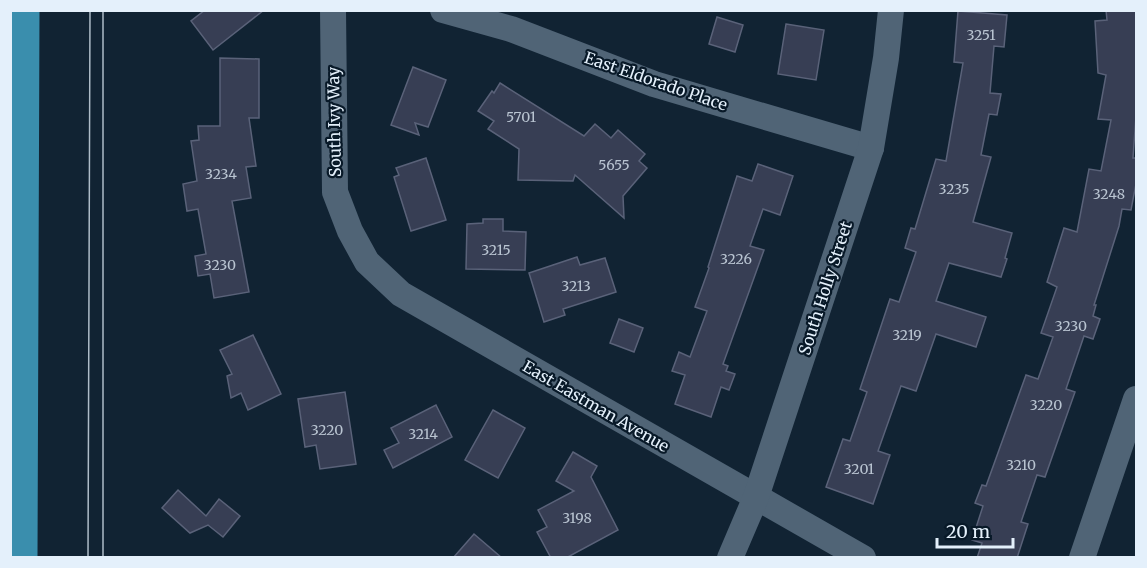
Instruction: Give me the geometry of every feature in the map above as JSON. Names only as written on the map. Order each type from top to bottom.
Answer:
[{"type":"highway","points":[[21,558],[23,10]]},
{"type":"highway","points":[[21,385],[40,10]]},
{"type":"street","name":"South Ivy Way","points":[[333,10],[335,192],[350,231]]},
{"type":"street","name":"East Eldorado Place","points":[[443,10],[511,29],[654,84],[871,148]]},
{"type":"street","name":"South Holly Street","points":[[730,558],[756,497],[871,148],[886,58],[891,10]]},
{"type":"street","name":"East Eastman Avenue","points":[[350,231],[367,262],[401,294],[863,558]]},
{"type":"street","points":[[1082,558],[1137,399]]},
{"type":"building","points":[[205,10],[264,10],[213,50],[191,21]]},
{"type":"building","points":[[1106,10],[1137,10],[1137,102],[1133,158],[1137,158],[1137,179],[1131,210],[1122,209],[1119,226],[1094,305],[1096,305],[1093,316],[1100,319],[1093,339],[1084,336],[1066,389],[1075,392],[1045,477],[1037,475],[1021,522],[1028,524],[1017,558],[977,558],[982,543],[972,540],[983,506],[975,503],[982,485],[986,486],[1026,375],[1038,379],[1053,337],[1041,333],[1057,287],[1047,282],[1064,228],[1077,232],[1089,169],[1101,171],[1111,120],[1098,119],[1106,75],[1098,73],[1095,21],[1107,20]]},
{"type":"building","points":[[958,11],[1007,15],[1004,47],[994,46],[990,93],[1001,94],[997,115],[989,114],[981,155],[991,157],[973,222],[1012,233],[1001,277],[949,263],[936,301],[986,317],[976,347],[936,334],[916,391],[901,386],[878,451],[890,455],[873,504],[826,487],[843,439],[850,441],[867,392],[860,389],[890,299],[899,302],[916,252],[905,248],[911,228],[915,229],[936,159],[946,161],[963,63],[954,62]]},
{"type":"building","points":[[717,17],[743,25],[735,52],[709,44]]},
{"type":"building","points":[[786,24],[824,30],[816,80],[778,74]]},
{"type":"building","points":[[220,58],[259,59],[259,118],[249,118],[256,166],[246,167],[251,198],[232,201],[249,292],[214,298],[210,274],[198,276],[195,256],[206,254],[198,209],[187,211],[183,184],[197,181],[191,141],[199,140],[198,126],[220,126]]},
{"type":"building","points":[[413,67],[446,80],[428,127],[415,123],[419,135],[391,125]]},
{"type":"building","points":[[500,83],[584,136],[595,124],[611,138],[618,130],[645,154],[639,161],[647,168],[623,196],[624,218],[575,175],[573,181],[518,180],[519,149],[488,129],[494,121],[478,111]]},
{"type":"building","points":[[426,158],[446,220],[411,231],[394,177],[399,175],[396,168]]},
{"type":"building","points":[[758,164],[793,176],[780,215],[763,209],[750,246],[764,250],[723,364],[728,366],[726,371],[735,374],[729,390],[721,387],[711,417],[675,404],[685,375],[672,371],[679,352],[690,357],[707,311],[695,307],[737,176],[752,181]]},
{"type":"building","points":[[483,219],[503,219],[503,231],[526,232],[525,270],[466,269],[467,224],[483,223]]},
{"type":"building","points":[[577,257],[580,265],[605,258],[616,292],[563,309],[565,315],[544,322],[529,273]]},
{"type":"building","points":[[619,319],[643,328],[634,352],[610,343]]},
{"type":"building","points":[[253,335],[281,394],[248,410],[241,393],[231,398],[227,376],[232,374],[220,350]]},
{"type":"building","points":[[345,392],[356,464],[320,469],[316,445],[305,447],[298,399]]},
{"type":"building","points":[[436,405],[452,437],[393,468],[384,450],[399,443],[391,428]]},
{"type":"building","points":[[493,410],[525,428],[498,478],[465,460]]},
{"type":"building","points":[[573,452],[597,466],[591,477],[618,530],[566,558],[551,558],[537,532],[547,527],[538,510],[574,491],[556,481]]},
{"type":"building","points":[[178,490],[206,516],[219,499],[240,516],[223,537],[208,525],[190,533],[162,508]]},
{"type":"building","points":[[474,534],[502,558],[453,558]]},
{"type":"tram line","points":[[88,558],[90,10]]},
{"type":"tram line","points":[[103,10],[103,558]]}]
